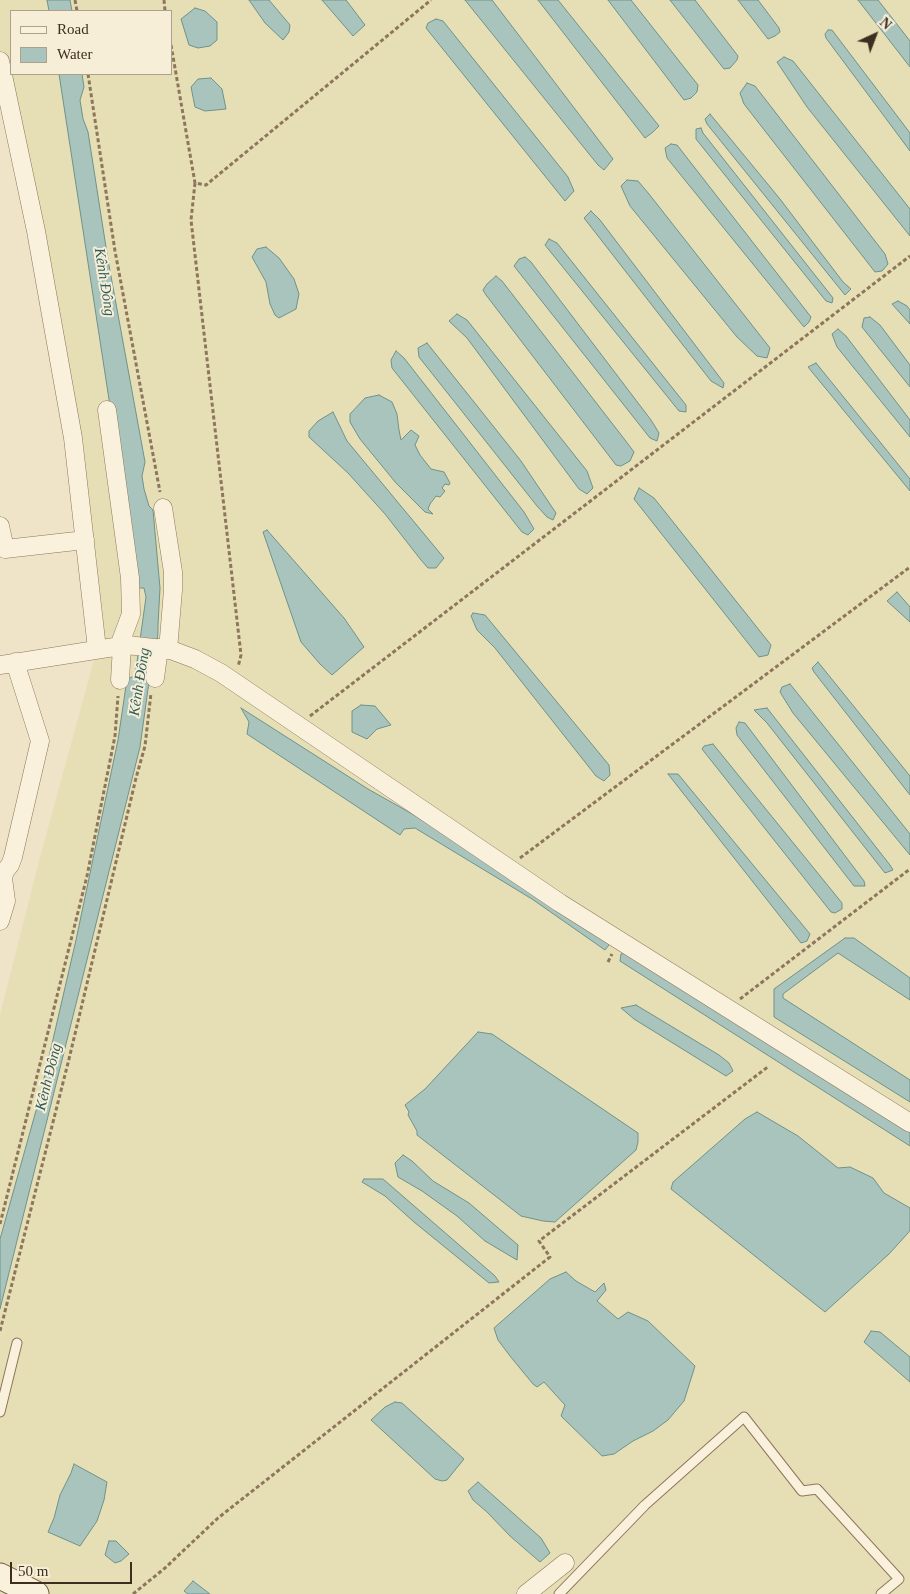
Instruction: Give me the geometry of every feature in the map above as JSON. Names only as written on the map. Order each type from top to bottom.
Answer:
[{"type":"main road","points":[[0,1576],[36,1594]]},
{"type":"street","points":[[0,61],[36,231],[71,429],[97,649]]},
{"type":"street","points":[[107,410],[130,578],[131,614],[123,646],[120,680]]},
{"type":"street","points":[[155,678],[164,649],[173,590],[173,572],[163,508]]},
{"type":"street","points":[[0,526],[5,549],[84,540]]},
{"type":"street","points":[[0,921],[6,901],[2,878],[10,866],[13,857],[40,741],[5,660],[123,646],[164,649],[195,659],[233,682],[560,903],[910,1123]]},
{"type":"street","points":[[526,1594],[565,1563]]},
{"type":"lane","points":[[0,1412],[17,1343]]},
{"type":"lane","points":[[559,1594],[645,1505],[744,1417],[802,1491],[817,1489],[899,1578],[881,1594]]},
{"type":"path","points":[[195,183],[206,185],[431,0]]},
{"type":"path","points":[[172,51],[195,183],[191,220],[241,655],[233,682]]},
{"type":"path","points":[[88,75],[115,251],[163,508]]},
{"type":"path","points":[[297,725],[910,256]]},
{"type":"path","points":[[508,867],[910,567]]},
{"type":"path","points":[[0,1331],[145,746],[155,678]]},
{"type":"path","points":[[0,1224],[87,876],[114,736],[120,680]]},
{"type":"path","points":[[732,1012],[736,1003],[746,994],[910,869]]},
{"type":"path","points":[[133,1594],[166,1568],[218,1518],[550,1257],[539,1241],[769,1066]]},
{"type":"shaded area","points":[[0,0],[910,0],[910,1594],[0,1594],[0,1015],[39,861],[97,649],[85,540],[0,61]]},
{"type":"water","points":[[47,0],[70,0],[72,10],[49,10]]},
{"type":"water","points":[[249,0],[269,0],[290,25],[289,32],[283,40],[265,23]]},
{"type":"water","points":[[322,0],[346,0],[365,25],[353,36]]},
{"type":"water","points":[[465,0],[492,0],[613,159],[604,170],[598,165]]},
{"type":"water","points":[[538,0],[558,0],[659,126],[653,132],[645,138]]},
{"type":"water","points":[[608,0],[631,0],[698,85],[697,92],[691,98],[684,100]]},
{"type":"water","points":[[670,0],[695,0],[738,56],[730,68],[724,69]]},
{"type":"water","points":[[738,0],[758,0],[780,32],[768,39]]},
{"type":"water","points":[[858,0],[878,0],[910,41],[910,67]]},
{"type":"water","points":[[195,8],[205,11],[217,22],[217,40],[210,46],[198,48],[189,45],[181,19]]},
{"type":"water","points":[[436,19],[443,21],[568,177],[574,191],[565,201],[426,28],[428,23]]},
{"type":"water","points":[[828,30],[832,30],[910,133],[910,151],[826,38],[825,34]]},
{"type":"water","points":[[784,57],[793,61],[910,209],[910,236],[807,107],[777,62]]},
{"type":"water","name":"Kênh Đông","points":[[59,75],[82,75],[84,87],[80,100],[83,119],[88,132],[108,260],[145,462],[142,476],[144,489],[149,506],[153,510],[160,588],[158,633],[140,747],[0,1309],[0,1239],[39,1100],[76,940],[118,740],[127,679],[135,676],[146,597],[144,588],[138,588]]},
{"type":"water","points":[[211,78],[222,89],[226,109],[205,111],[195,107],[191,87],[198,79]]},
{"type":"water","points":[[747,83],[755,86],[885,254],[888,264],[882,271],[875,272],[744,104],[740,93]]},
{"type":"water","points":[[710,114],[780,199],[843,282],[851,289],[845,295],[707,124],[705,119]]},
{"type":"water","points":[[701,128],[833,298],[832,303],[826,301],[696,139],[696,129]]},
{"type":"water","points":[[671,144],[677,145],[811,317],[804,327],[667,158],[665,148]]},
{"type":"water","points":[[627,180],[638,181],[649,194],[770,348],[767,358],[757,356],[737,337],[630,206],[621,186]]},
{"type":"water","points":[[591,211],[600,220],[724,383],[723,388],[711,381],[584,218]]},
{"type":"water","points":[[549,239],[557,243],[686,405],[686,412],[679,411],[545,245]]},
{"type":"water","points":[[266,247],[279,258],[294,279],[299,294],[296,309],[279,318],[275,315],[270,304],[266,282],[252,257],[257,249]]},
{"type":"water","points":[[525,257],[531,262],[651,420],[659,433],[657,441],[650,438],[514,266],[519,259]]},
{"type":"water","points":[[496,276],[502,281],[634,452],[630,461],[621,466],[616,465],[486,295],[483,290]]},
{"type":"water","points":[[898,301],[910,310],[910,324],[892,304]]},
{"type":"water","points":[[457,314],[467,320],[587,471],[593,488],[587,494],[579,489],[467,338],[449,321]]},
{"type":"water","points":[[870,317],[880,325],[910,365],[910,387],[862,327],[864,318]]},
{"type":"water","points":[[838,329],[846,336],[910,420],[910,437],[837,347],[832,334]]},
{"type":"water","points":[[427,343],[521,461],[556,513],[553,520],[547,517],[537,506],[419,357],[418,348]]},
{"type":"water","points":[[396,351],[404,358],[524,512],[534,529],[528,535],[522,532],[392,368],[391,360]]},
{"type":"water","points":[[816,363],[910,479],[910,491],[808,367]]},
{"type":"water","points":[[379,395],[392,402],[397,414],[401,440],[411,430],[419,436],[415,445],[420,455],[431,469],[444,472],[450,483],[449,485],[445,484],[442,488],[445,491],[440,497],[436,496],[430,504],[428,509],[433,514],[425,512],[396,483],[360,439],[350,422],[350,414],[365,398]]},
{"type":"water","points":[[333,412],[347,441],[444,558],[436,568],[428,568],[385,514],[348,473],[309,437],[309,431],[318,421]]},
{"type":"water","points":[[639,488],[654,498],[771,645],[768,655],[759,657],[634,499]]},
{"type":"water","points":[[267,530],[344,618],[364,647],[332,675],[301,642],[263,532]]},
{"type":"water","points":[[897,592],[910,607],[910,622],[887,601]]},
{"type":"water","points":[[473,613],[485,615],[609,765],[610,775],[604,781],[596,776],[495,648],[477,630],[471,616]]},
{"type":"water","points":[[818,662],[910,776],[910,795],[814,672],[812,668]]},
{"type":"water","points":[[790,684],[910,834],[910,855],[793,713],[780,692],[782,687]]},
{"type":"water","points":[[361,705],[375,706],[391,725],[377,729],[367,739],[352,732],[352,711]]},
{"type":"water","points":[[241,708],[612,941],[605,950],[532,899],[415,828],[404,829],[400,835],[247,734],[249,722]]},
{"type":"water","points":[[767,708],[893,870],[885,873],[767,723],[754,710]]},
{"type":"water","points":[[739,722],[745,723],[864,881],[865,886],[854,886],[737,735],[736,728]]},
{"type":"water","points":[[713,744],[842,903],[842,909],[835,913],[831,912],[702,749],[704,746]]},
{"type":"water","points":[[668,774],[678,774],[810,934],[807,941],[801,943]]},
{"type":"water","points":[[845,938],[854,938],[910,978],[910,1000],[838,953],[783,994],[783,998],[910,1080],[910,1102],[774,1017],[774,989]]},
{"type":"water","points":[[627,953],[910,1129],[910,1146],[620,961],[621,954]]},
{"type":"water","points":[[636,1005],[719,1055],[729,1063],[733,1071],[726,1076],[634,1019],[621,1008]]},
{"type":"water","points":[[478,1032],[492,1034],[638,1133],[636,1150],[555,1222],[521,1216],[417,1135],[417,1131],[408,1115],[409,1112],[405,1105],[425,1089]]},
{"type":"water","points":[[757,1112],[798,1136],[838,1168],[850,1167],[873,1178],[884,1193],[910,1208],[910,1230],[908,1233],[889,1254],[825,1312],[671,1189],[673,1182],[745,1119]]},
{"type":"water","points":[[403,1155],[433,1181],[469,1203],[518,1245],[517,1260],[485,1241],[457,1216],[422,1191],[398,1177],[395,1163]]},
{"type":"water","points":[[364,1179],[383,1179],[495,1276],[499,1282],[489,1283],[385,1196],[362,1182]]},
{"type":"water","points":[[566,1272],[576,1281],[595,1292],[604,1283],[606,1290],[597,1301],[618,1319],[628,1312],[648,1321],[695,1366],[684,1401],[668,1420],[614,1454],[602,1456],[561,1416],[565,1405],[544,1382],[537,1387],[533,1384],[498,1340],[494,1328],[550,1279]]},
{"type":"water","points":[[871,1331],[880,1332],[910,1357],[910,1382],[864,1342]]},
{"type":"water","points":[[395,1402],[402,1403],[464,1459],[447,1480],[435,1479],[371,1420],[385,1407]]},
{"type":"water","points":[[74,1464],[107,1482],[104,1500],[97,1521],[80,1546],[48,1532],[60,1495]]},
{"type":"water","points":[[478,1482],[541,1538],[550,1553],[540,1562],[473,1500],[468,1491]]},
{"type":"water","points":[[109,1541],[116,1541],[129,1554],[121,1561],[115,1563],[105,1555]]},
{"type":"water","points":[[193,1581],[210,1594],[188,1594],[184,1591]]}]
